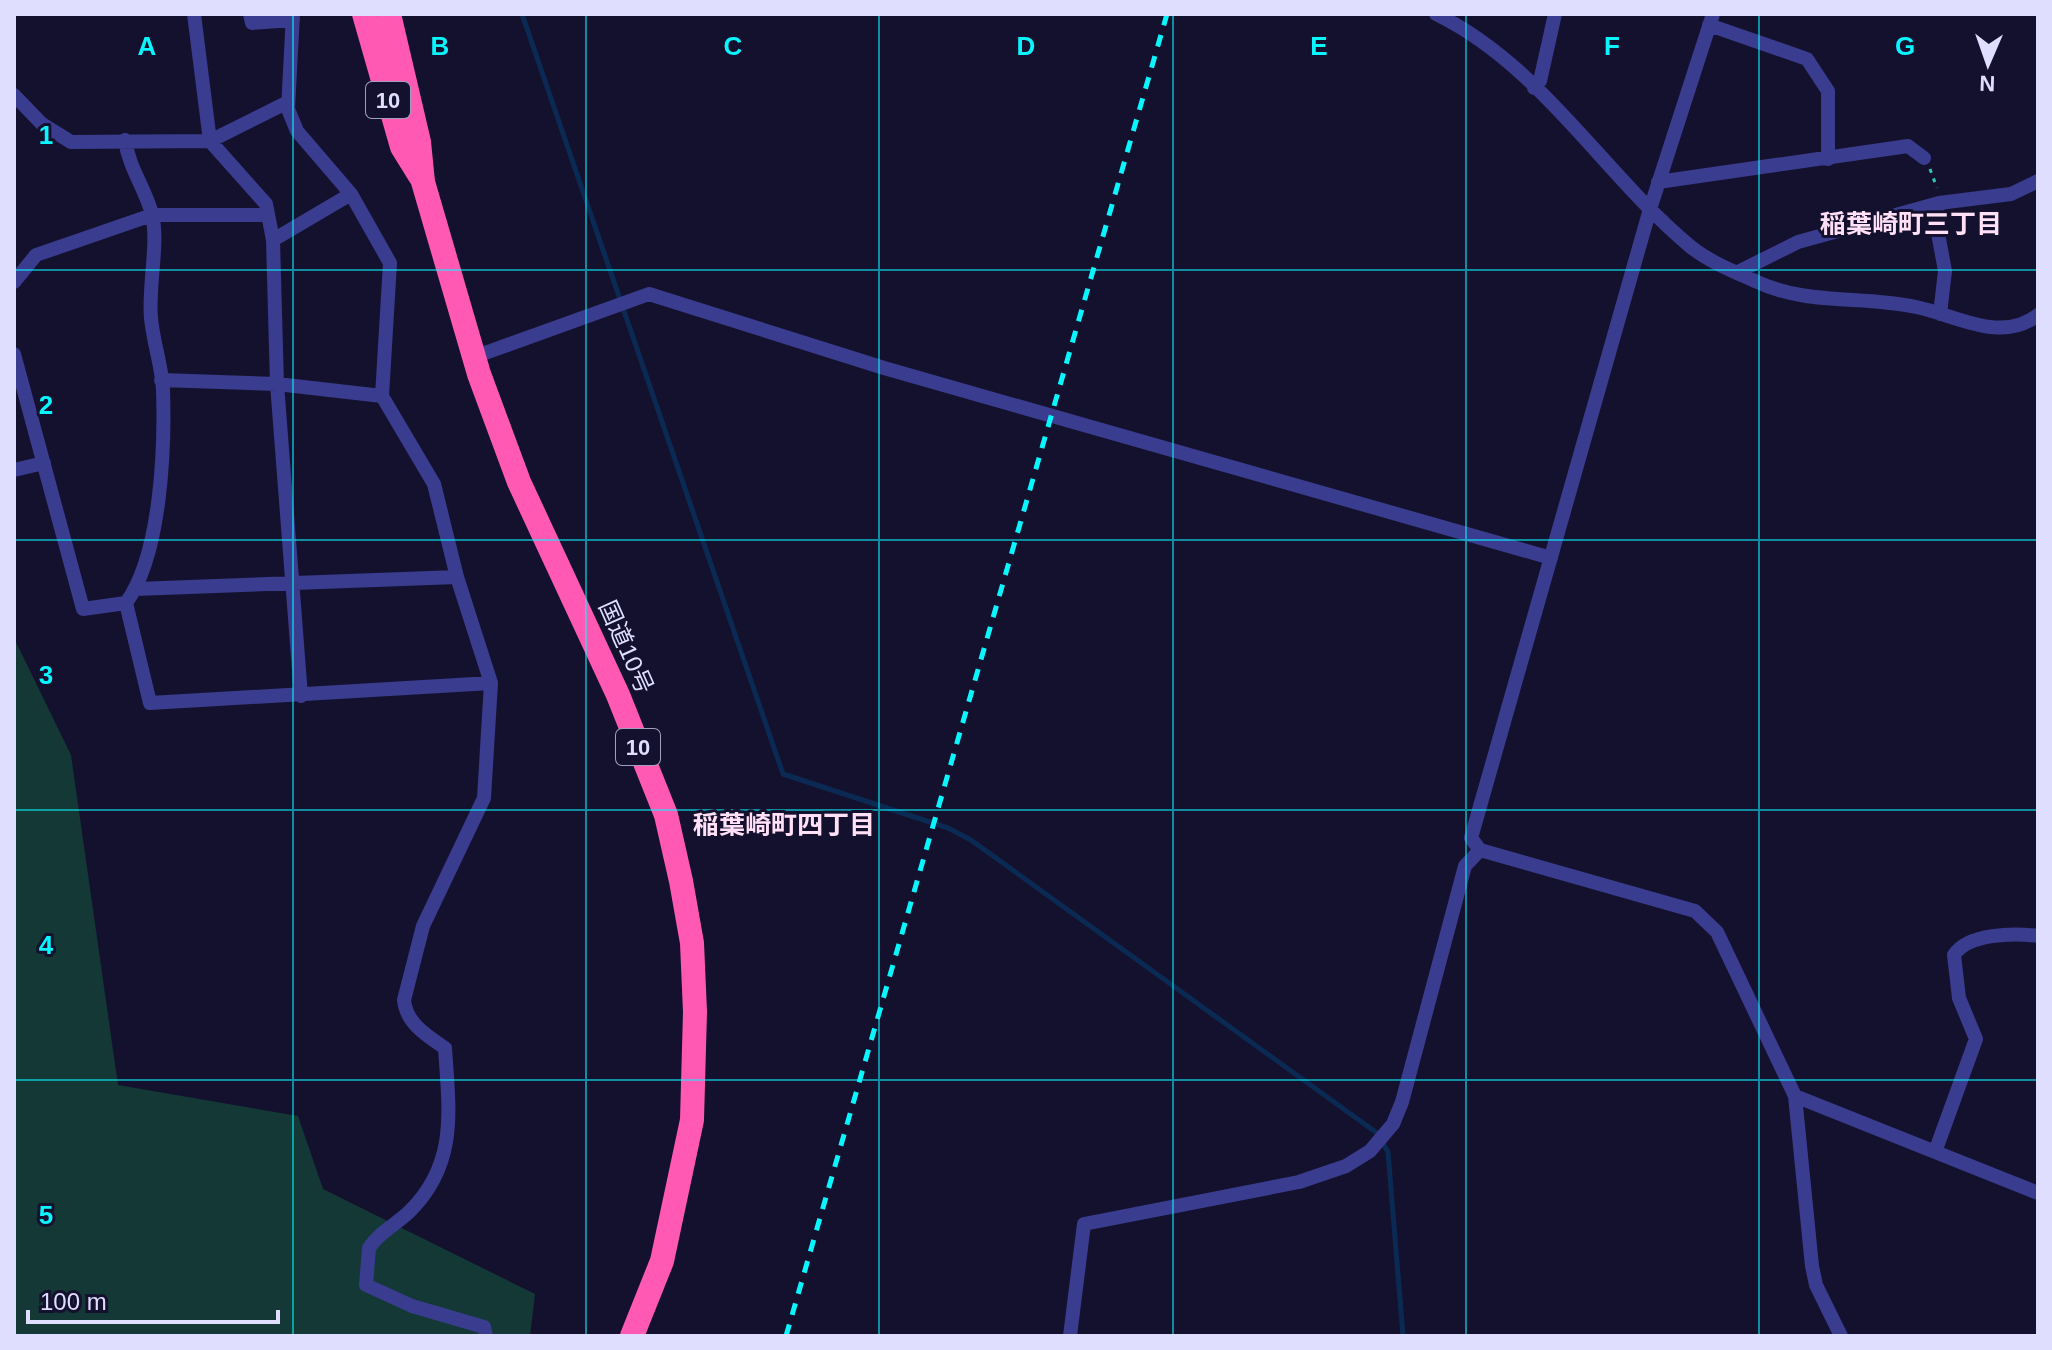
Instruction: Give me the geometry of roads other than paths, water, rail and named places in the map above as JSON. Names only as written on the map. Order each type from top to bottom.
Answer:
[{"type":"highway","name":"国道10号","points":[[364,14],[402,147],[423,182]]},
{"type":"highway","name":"国道10号","points":[[389,14],[419,142],[423,182],[474,357],[519,482],[618,695],[666,815],[692,943],[695,1012],[692,1120],[662,1261],[632,1336]]},
{"type":"street","points":[[194,14],[210,141],[266,204],[273,240],[277,384],[301,696]]},
{"type":"street","points":[[250,14],[252,23],[293,17],[288,102],[297,131],[351,194],[390,263],[382,396],[434,484],[457,577],[491,683],[484,798],[423,926],[404,1000],[405,1013],[411,1021],[445,1048],[449,1110],[446,1155],[436,1177],[411,1210],[369,1248],[366,1285],[412,1306],[484,1327],[486,1336]]},
{"type":"street","points":[[1436,14],[1477,35],[1534,88],[1650,209],[1693,249],[1758,283],[1815,299],[1915,306],[1971,324],[2008,328],[2029,322],[2038,315]]},
{"type":"street","points":[[1534,88],[1540,81],[1555,14]]},
{"type":"street","points":[[1828,159],[1828,91],[1807,59],[1711,20],[1650,209],[1471,838],[1480,850],[1695,911],[1717,932],[1795,1096],[1812,1266],[1816,1285],[1841,1336]]},
{"type":"street","points":[[14,95],[42,124],[71,142],[210,141],[288,102]]},
{"type":"street","points":[[14,354],[83,609],[126,603],[136,589],[151,550],[157,514],[161,380],[151,319],[152,215],[129,163],[125,140]]},
{"type":"street","points":[[1658,182],[1908,146],[1924,158]]},
{"type":"street","points":[[1738,272],[1798,242],[1939,203],[2011,194],[2038,181]]},
{"type":"street","points":[[273,240],[351,194]]},
{"type":"street","points":[[1939,203],[1935,217],[1945,271],[1940,314]]},
{"type":"street","points":[[14,282],[36,255],[152,215],[268,215]]},
{"type":"street","points":[[474,357],[649,294],[884,368],[1551,558]]},
{"type":"street","points":[[161,380],[277,384],[382,396]]},
{"type":"street","points":[[14,470],[44,463]]},
{"type":"street","points":[[136,589],[457,577]]},
{"type":"street","points":[[126,603],[150,703],[491,683]]},
{"type":"street","points":[[1070,1336],[1084,1224],[1299,1182],[1346,1166],[1373,1148],[1388,1130],[1402,1102],[1465,866],[1480,850]]},
{"type":"street","points":[[1935,1152],[1976,1039],[1959,998],[1954,955],[1959,947],[1984,939],[2038,936]]},
{"type":"street","points":[[1795,1096],[2038,1193]]},
{"type":"waterway","points":[[522,14],[783,774],[948,828],[971,840],[1377,1133],[1388,1152],[1403,1336]]},
{"type":"railway","points":[[786,1336],[1167,14]]},
{"type":"district","name":"稲葉崎町三丁目","points":[[1911,224]]},
{"type":"district","name":"稲葉崎町四丁目","points":[[784,825]]}]
